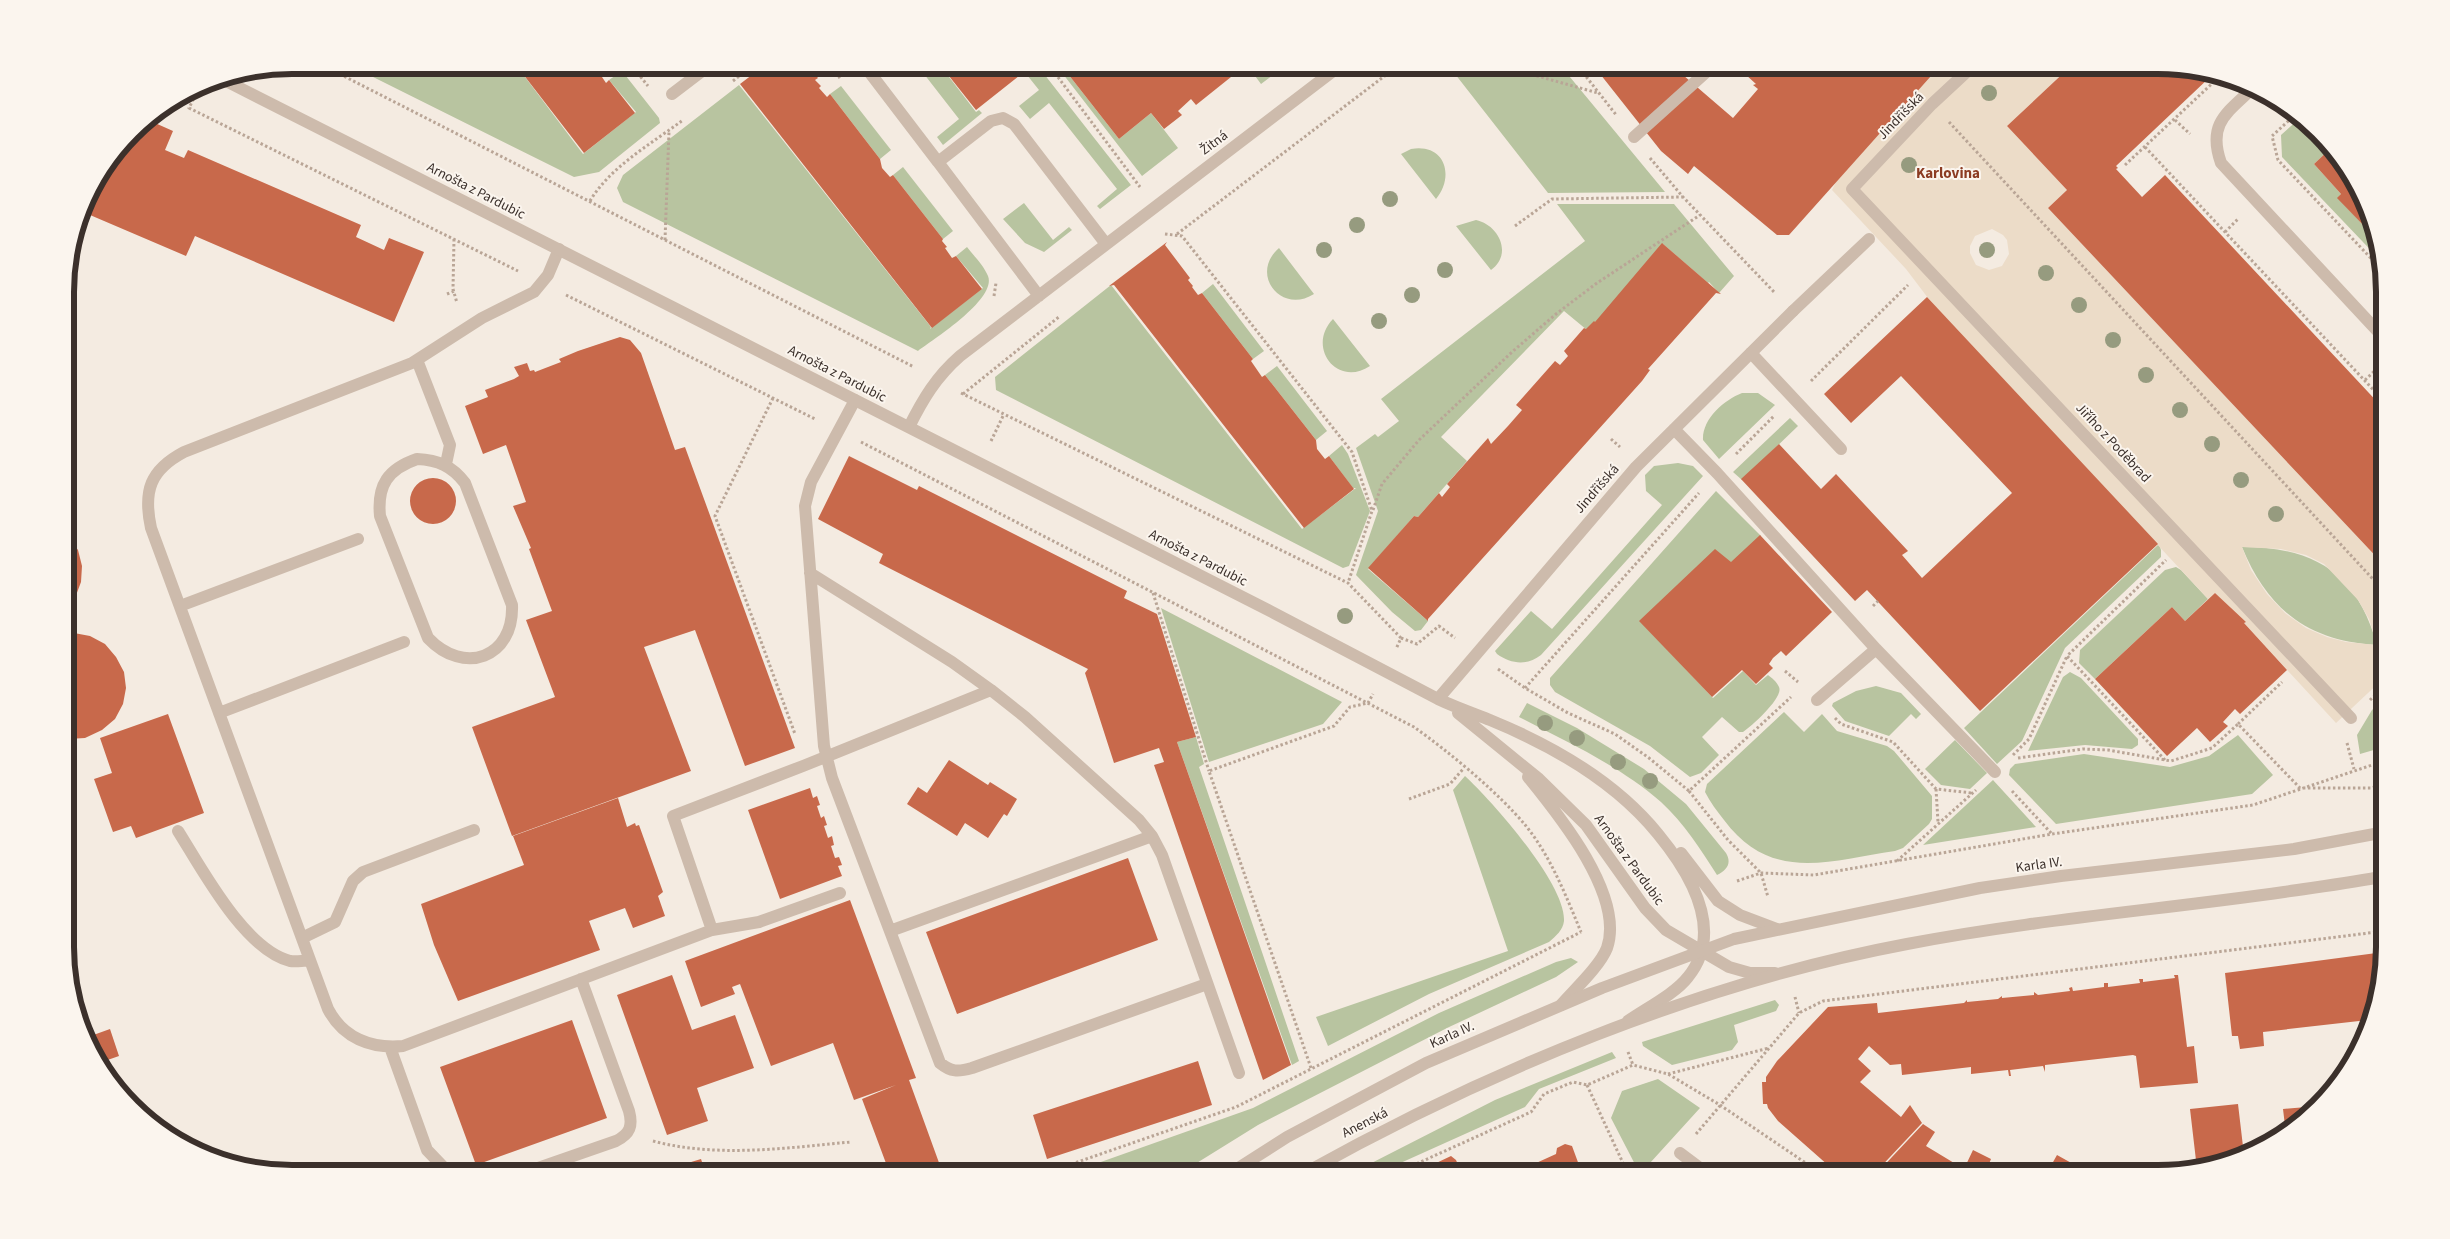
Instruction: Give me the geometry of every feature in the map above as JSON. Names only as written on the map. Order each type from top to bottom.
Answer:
[{"type":"street","points":[[672,94],[698,74]]},
{"type":"street","points":[[871,74],[1039,296]]},
{"type":"street","name":"Žitná","points":[[909,427],[925,395],[948,367],[1328,74]]},
{"type":"street","points":[[1634,137],[1704,74]]},
{"type":"street","name":"Jindřišská","points":[[1852,189],[1932,104],[1964,74]]},
{"type":"street","name":"Arnošta z Pardubic","points":[[230,83],[1386,670],[1438,699],[1470,721],[1559,796],[1586,825],[1658,923],[1675,937],[1701,950],[1704,936],[1703,915],[1690,882],[1672,851],[1656,830],[1624,800],[1582,768],[1530,738],[1438,699]]},
{"type":"street","points":[[2248,93],[2222,117],[2216,132],[2215,146],[2221,163],[2376,329]]},
{"type":"street","points":[[938,162],[991,121],[1003,118],[1014,124],[1106,244]]},
{"type":"street","name":"Jiřího z Poděbrad","points":[[1852,189],[2351,718]]},
{"type":"street","name":"Jindřišská","points":[[1438,699],[1636,467],[1793,311],[1869,239]]},
{"type":"street","points":[[559,249],[543,284],[526,297],[465,328],[417,360],[393,372],[184,452],[171,459],[160,469],[152,481],[147,511],[151,528],[310,960],[335,1022],[360,1041],[390,1047],[403,1046],[712,930],[759,922],[840,893]]},
{"type":"street","points":[[1751,353],[1841,450]]},
{"type":"street","points":[[417,360],[450,445],[446,464]]},
{"type":"street","points":[[855,400],[807,494],[805,506],[826,757],[940,1063],[948,1070],[959,1072],[1207,984]]},
{"type":"street","points":[[1674,429],[1717,473],[1876,649],[1995,772]]},
{"type":"street","points":[[417,459],[432,460],[446,464],[457,472],[465,483],[512,605],[512,618],[508,632],[496,648],[478,658],[464,659],[451,656],[438,649],[428,638],[380,516],[378,501],[382,486],[396,469],[417,459]]},
{"type":"street","points":[[180,606],[358,539]]},
{"type":"street","points":[[810,572],[952,662],[991,690],[1025,717],[1139,820],[1152,836],[1162,855],[1239,1073]]},
{"type":"street","points":[[219,713],[404,642]]},
{"type":"street","points":[[1817,700],[1876,649]]},
{"type":"street","points":[[712,930],[673,816],[826,757],[991,690]]},
{"type":"street","name":"Arnošta z Pardubic","points":[[1470,721],[1513,762],[1549,804],[1592,870],[1606,905],[1609,932],[1606,949],[1561,1005]]},
{"type":"street","points":[[1624,800],[1670,841],[1718,901],[1740,916],[1777,929]]},
{"type":"street","points":[[302,938],[335,922],[353,881],[363,872],[474,830]]},
{"type":"street","points":[[178,831],[221,898],[243,927],[261,944],[281,957],[291,961],[310,960]]},
{"type":"street","name":"Karla IV.","points":[[1242,1165],[1287,1137],[1426,1063],[1561,1005],[1734,939],[1980,888],[2061,876],[2294,849],[2376,834]]},
{"type":"street","points":[[890,931],[1152,836]]},
{"type":"street","points":[[1619,1027],[1675,1006],[1789,972],[1905,944],[2018,925],[2256,896],[2376,877]]},
{"type":"street","points":[[1619,1027],[1687,979],[1701,950],[1729,967],[1740,971],[1759,974],[1789,972]]},
{"type":"street","points":[[547,1165],[616,1141],[625,1136],[630,1130],[632,1122],[581,979]]},
{"type":"street","name":"Anenská","points":[[1320,1165],[1441,1102],[1619,1027]]},
{"type":"street","points":[[390,1047],[427,1150],[441,1165]]},
{"type":"street","points":[[1680,1153],[1696,1165]]},
{"type":"path","points":[[340,74],[917,368]]},
{"type":"path","points":[[731,82],[741,74]]},
{"type":"path","points":[[836,74],[841,80]]},
{"type":"path","points":[[1056,74],[1141,188]]},
{"type":"path","points":[[1177,234],[1387,74]]},
{"type":"path","points":[[1530,74],[1599,93]]},
{"type":"path","points":[[1584,74],[1683,198],[1793,311]]},
{"type":"path","points":[[2126,165],[2215,81]]},
{"type":"path","points":[[196,96],[190,108],[839,430],[1414,728],[1435,742],[1504,802],[1526,826],[1558,879],[1581,932],[1236,1107],[1068,1165]]},
{"type":"path","points":[[1932,104],[2376,581]]},
{"type":"path","points":[[590,201],[596,190],[613,173],[685,118]]},
{"type":"path","points":[[2291,119],[2272,136],[2278,160],[2374,261]]},
{"type":"path","points":[[2174,120],[2186,132]]},
{"type":"path","points":[[665,240],[669,130]]},
{"type":"path","points":[[2145,147],[2376,392]]},
{"type":"path","points":[[1515,226],[1552,199],[1683,198]]},
{"type":"path","points":[[1348,583],[1382,484],[1419,440],[1512,352],[1556,314],[1590,288],[1700,215]]},
{"type":"path","points":[[2225,232],[2233,224]]},
{"type":"path","points":[[1158,236],[1167,233],[1182,236],[1352,452],[1372,511]]},
{"type":"path","points":[[454,239],[454,292],[465,328]]},
{"type":"path","points":[[993,300],[996,283],[995,276]]},
{"type":"path","points":[[447,294],[454,292]]},
{"type":"path","points":[[1061,315],[963,394],[1348,583],[1401,638],[1386,670]]},
{"type":"path","points":[[911,365],[918,360]]},
{"type":"path","points":[[2365,380],[2376,370]]},
{"type":"path","points":[[773,398],[715,516],[796,737]]},
{"type":"path","points":[[2185,541],[2067,656],[2030,739],[2007,760],[2083,748],[2108,750],[2172,761],[2212,748],[2301,665]]},
{"type":"path","points":[[1153,593],[1209,770],[1311,1068]]},
{"type":"path","points":[[2067,656],[2165,760]]},
{"type":"path","points":[[1785,671],[1841,724],[1893,742],[1936,789],[1938,823]]},
{"type":"path","points":[[1689,791],[1803,686]]},
{"type":"path","points":[[1524,688],[1614,734],[1649,758],[1689,791],[1728,840],[1761,873],[1814,875],[2052,834],[2253,805],[2376,764]]},
{"type":"path","points":[[1209,770],[1334,726],[1350,707],[1368,703]]},
{"type":"path","points":[[2238,724],[2300,788],[2376,786]]},
{"type":"path","points":[[1409,799],[1450,784],[1464,768]]},
{"type":"path","points":[[1898,861],[1995,772],[2052,834]]},
{"type":"path","points":[[1936,789],[1972,793]]},
{"type":"path","points":[[1680,1153],[1799,1013],[1823,1001],[2376,932]]},
{"type":"path","points":[[1668,1074],[1770,1047]]},
{"type":"path","points":[[1414,1165],[1531,1112],[1544,1094],[1573,1082],[1588,1085],[1633,1065],[1668,1074],[1720,1105],[1809,1165]]},
{"type":"path","points":[[1588,1085],[1624,1165]]},
{"type":"path","points":[[630,1130],[651,1141],[675,1147],[714,1150],[765,1149],[851,1142]]},
{"type":"green space","points":[[367,74],[523,74],[583,154],[636,112],[609,80],[618,74],[624,74],[659,118],[660,123],[599,172],[574,177]]},
{"type":"green space","points":[[924,74],[940,74],[941,76],[947,74],[976,112],[979,110],[982,113],[943,145],[937,137],[959,119]]},
{"type":"green space","points":[[1026,74],[1044,74],[1131,185],[1100,209],[1097,206],[1117,189],[1049,103],[1030,119],[1019,106],[1039,90]]},
{"type":"green space","points":[[1063,74],[1068,74],[1119,139],[1151,113],[1178,148],[1142,176]]},
{"type":"green space","points":[[1254,74],[1274,74],[1261,84]]},
{"type":"green space","points":[[1455,74],[1567,74],[1665,192],[1548,193]]},
{"type":"green space","points":[[739,85],[931,327],[930,329],[983,288],[956,256],[967,247],[988,276],[988,285],[983,296],[974,307],[950,328],[918,351],[623,202],[617,188],[623,175]]},
{"type":"green space","points":[[841,86],[891,150],[880,159],[830,94]]},
{"type":"green space","points":[[2295,122],[2326,153],[2314,164],[2341,194],[2338,198],[2367,227],[2372,252],[2282,157],[2281,135]]},
{"type":"green space","points":[[1423,148],[1432,151],[1439,156],[1443,163],[1445,181],[1436,199],[1401,154],[1411,149]]},
{"type":"green space","points":[[903,167],[953,231],[943,239],[893,175]]},
{"type":"green space","points":[[1024,203],[1053,240],[1069,227],[1072,230],[1044,252],[1025,243],[1003,219]]},
{"type":"green space","points":[[1557,204],[1674,204],[1734,276],[1719,293],[1709,282],[1663,244],[1587,330],[1564,311],[1441,437],[1467,461],[1418,517],[1414,516],[1368,569],[1428,621],[1421,630],[1415,631],[1392,612],[1356,575],[1378,511],[1356,448],[1375,434],[1378,437],[1399,421],[1381,399],[1585,241]]},
{"type":"green space","points":[[1476,220],[1491,228],[1497,234],[1500,241],[1502,248],[1501,256],[1498,263],[1491,270],[1456,226]]},
{"type":"green space","points":[[1279,248],[1314,294],[1302,299],[1290,299],[1281,296],[1273,289],[1268,280],[1267,269],[1271,258]]},
{"type":"green space","points":[[1213,284],[1264,351],[1253,359],[1202,293]]},
{"type":"green space","points":[[1111,285],[1302,529],[1356,488],[1353,488],[1329,456],[1342,445],[1348,454],[1370,511],[1349,566],[1343,568],[996,390],[995,377]]},
{"type":"green space","points":[[1333,319],[1370,366],[1358,371],[1346,372],[1337,368],[1329,361],[1324,352],[1323,341],[1325,330]]},
{"type":"green space","points":[[1277,366],[1327,431],[1316,440],[1265,375]]},
{"type":"green space","points":[[1742,393],[1758,393],[1775,405],[1719,459],[1703,440],[1706,425],[1721,405]]},
{"type":"green space","points":[[1790,418],[1798,426],[1742,480],[1733,472]]},
{"type":"green space","points":[[1678,463],[1693,466],[1703,476],[1541,655],[1530,661],[1513,662],[1497,654],[1495,651],[1531,611],[1552,629],[1662,505],[1646,491],[1645,475],[1654,466]]},
{"type":"green space","points":[[1716,491],[1761,536],[1732,563],[1640,621],[1713,698],[1743,671],[1756,685],[1768,675],[1777,683],[1779,692],[1766,711],[1743,732],[1739,732],[1722,717],[1702,737],[1719,755],[1701,773],[1690,777],[1650,746],[1555,692],[1550,685],[1550,678]]},
{"type":"green space","points":[[2159,544],[2161,557],[2065,648],[2022,741],[1997,764],[1964,728]]},
{"type":"green space","points":[[2242,547],[2268,548],[2291,552],[2311,559],[2329,569],[2344,582],[2358,599],[2368,620],[2376,645],[2330,637],[2311,629],[2293,618],[2278,605],[2252,569]]},
{"type":"green space","points":[[2176,567],[2208,599],[2185,621],[2172,607],[2095,679],[2079,663],[2080,650],[2165,570]]},
{"type":"green space","points":[[1161,608],[1342,702],[1323,724],[1209,762]]},
{"type":"green space","points":[[2070,672],[2081,678],[2138,739],[2138,745],[2132,749],[2085,745],[2028,751],[2063,677]]},
{"type":"green space","points":[[1876,686],[1901,693],[1921,714],[1916,719],[1911,714],[1889,736],[1845,721],[1832,706],[1833,703],[1856,691]]},
{"type":"green space","points":[[1527,703],[1577,728],[1644,769],[1686,804],[1726,853],[1729,860],[1726,868],[1717,875],[1685,828],[1661,802],[1645,789],[1593,755],[1519,717]]},
{"type":"green space","points":[[2376,706],[2376,749],[2360,754],[2357,735]]},
{"type":"green space","points":[[1784,712],[1804,732],[1822,714],[1837,731],[1887,746],[1894,751],[1932,796],[1932,819],[1929,824],[1903,848],[1895,851],[1824,862],[1802,863],[1781,860],[1761,853],[1742,840],[1709,799],[1705,792],[1707,784]]},
{"type":"green space","points":[[2238,735],[2273,775],[2252,794],[2056,824],[2009,775],[2010,769],[2015,764],[2084,754],[2170,767],[2209,756]]},
{"type":"green space","points":[[1196,737],[1204,764],[1199,767],[1299,1061],[1292,1065],[1177,742]]},
{"type":"green space","points":[[1955,740],[1987,773],[1970,789],[1941,785],[1925,769]]},
{"type":"green space","points":[[1465,776],[1492,804],[1540,865],[1553,886],[1561,905],[1564,921],[1562,927],[1549,942],[1429,994],[1328,1046],[1316,1017],[1508,951],[1453,790]]},
{"type":"green space","points":[[1993,780],[2036,827],[1923,845]]},
{"type":"green space","points":[[1571,958],[1578,962],[1556,977],[1447,1028],[1258,1125],[1194,1165],[1092,1165],[1253,1108],[1439,1013],[1556,962]]},
{"type":"green space","points":[[1775,1000],[1779,1005],[1776,1011],[1734,1025],[1738,1042],[1732,1050],[1672,1065],[1643,1046],[1642,1042]]},
{"type":"green space","points":[[1612,1052],[1616,1058],[1539,1089],[1525,1107],[1396,1165],[1368,1165],[1495,1100]]},
{"type":"green space","points":[[1658,1079],[1700,1108],[1648,1165],[1635,1165],[1611,1118],[1622,1091]]},
{"type":"shaded area","name":"Karlovina","points":[[1928,74],[2011,74],[2015,76],[2018,74],[2062,74],[2007,126],[2067,190],[2048,208],[2376,556],[2376,642],[2369,619],[2358,600],[2324,564],[2306,555],[2281,549],[2242,547],[2251,570],[2267,594],[2285,613],[2306,628],[2327,637],[2346,642],[2376,645],[2376,686],[2336,723],[2245,622],[2215,593],[2208,599],[1928,298],[1906,269],[1832,190],[1836,182],[1930,76]],"holes":[[[1992,229],[2003,235],[2007,240],[2009,254],[2002,266],[1989,270],[1976,265],[1970,253],[1970,246],[1975,236]]]},
{"type":"building","points":[[523,74],[600,74],[606,83],[609,80],[635,113],[584,153]]},
{"type":"building","points":[[753,74],[815,74],[818,78],[815,80],[821,86],[819,88],[827,97],[830,94],[880,159],[882,168],[890,177],[893,175],[943,239],[942,241],[947,247],[945,248],[952,258],[956,256],[982,289],[932,328],[740,84]]},
{"type":"building","points":[[947,74],[1021,74],[976,110]]},
{"type":"building","points":[[1068,74],[1228,74],[1231,77],[1196,105],[1191,99],[1178,111],[1182,115],[1164,129],[1151,113],[1119,139]]},
{"type":"building","points":[[1600,74],[1684,74],[1683,75],[1733,118],[1758,89],[1753,85],[1756,84],[1745,74],[1929,74],[1931,76],[1789,235],[1777,235],[1694,166],[1688,174],[1661,151]]},
{"type":"building","points":[[2062,74],[2172,74],[2207,79],[2116,166],[2118,168],[2116,169],[2142,197],[2165,175],[2376,401],[2376,556],[2048,208],[2067,190],[2007,126]]},
{"type":"building","points":[[154,123],[173,131],[165,150],[184,158],[188,150],[361,225],[356,237],[384,250],[389,238],[424,252],[394,322],[195,236],[186,256],[88,214],[96,195],[119,159]]},
{"type":"building","points":[[2326,153],[2354,195],[2366,228],[2337,198],[2341,194],[2314,164]]},
{"type":"building","points":[[1167,242],[1165,245],[1190,278],[1188,280],[1198,295],[1202,293],[1253,359],[1251,361],[1262,377],[1265,375],[1316,440],[1317,449],[1325,459],[1329,456],[1354,489],[1304,528],[1114,285],[1109,286]]},
{"type":"building","points":[[1662,243],[1721,294],[1716,293],[1648,369],[1650,370],[1642,381],[1428,621],[1368,568],[1414,516],[1418,517],[1439,493],[1442,497],[1450,487],[1447,484],[1488,438],[1491,444],[1508,426],[1522,410],[1516,405],[1555,361],[1560,365],[1568,356],[1564,351],[1584,328],[1586,329],[1595,322]]},
{"type":"building","points":[[1927,297],[2158,544],[1980,711],[1867,590],[1855,601],[1741,479],[1779,444],[1821,489],[1836,474],[1908,551],[1902,555],[1922,578],[2012,493],[1901,376],[1851,423],[1824,394]]},
{"type":"building","points":[[620,337],[630,340],[641,353],[675,450],[685,447],[795,748],[745,766],[695,630],[644,647],[691,771],[512,836],[472,727],[555,697],[526,620],[552,611],[529,549],[531,548],[513,506],[526,502],[506,445],[483,454],[465,406],[488,397],[485,390],[519,376],[514,367],[527,363],[530,371],[534,370],[535,372],[561,362],[559,359],[578,351]]},
{"type":"building","points":[[849,456],[917,490],[919,486],[1127,591],[1124,598],[1157,614],[1196,737],[1177,742],[1291,1065],[1263,1080],[1154,765],[1164,762],[1159,748],[1114,763],[1085,673],[1088,669],[879,563],[883,554],[818,519]]},
{"type":"building","points":[[438,478],[450,484],[455,492],[455,510],[450,518],[442,523],[428,524],[416,518],[411,510],[410,496],[416,484],[424,479]]},
{"type":"building","points":[[1760,535],[1832,612],[1786,656],[1781,651],[1773,658],[1769,664],[1773,668],[1756,684],[1742,670],[1712,697],[1639,621],[1715,549],[1731,562]]},
{"type":"building","points":[[74,545],[78,550],[82,566],[81,582],[74,599]]},
{"type":"building","points":[[2215,593],[2246,622],[2244,623],[2287,670],[2240,714],[2235,709],[2223,722],[2228,726],[2210,742],[2197,728],[2167,756],[2095,679],[2172,607],[2185,621]]},
{"type":"building","points":[[74,633],[90,636],[105,644],[116,657],[124,672],[126,688],[123,704],[115,719],[102,730],[85,738],[74,739]]},
{"type":"building","points":[[168,714],[204,813],[136,838],[131,826],[113,832],[94,779],[112,773],[100,738]]},
{"type":"building","points":[[949,760],[988,785],[990,782],[1017,799],[1007,816],[1004,814],[988,838],[965,823],[957,836],[907,804],[918,787],[927,793]]},
{"type":"building","points":[[810,788],[813,798],[817,796],[820,805],[817,806],[821,818],[824,816],[827,825],[824,826],[828,838],[832,836],[834,845],[831,846],[835,858],[839,857],[842,865],[838,866],[842,876],[780,899],[748,810]]},
{"type":"building","points":[[618,798],[627,827],[635,823],[636,826],[639,825],[663,892],[658,896],[665,916],[633,928],[625,908],[589,921],[600,950],[458,1001],[434,945],[421,904],[524,865],[513,836]]},
{"type":"building","points":[[1128,858],[1158,940],[957,1014],[926,932]]},
{"type":"building","points":[[850,900],[916,1078],[909,1080],[940,1165],[887,1165],[862,1099],[896,1085],[854,1100],[833,1043],[771,1066],[740,984],[732,987],[735,994],[701,1007],[685,961]]},
{"type":"building","points":[[2376,953],[2372,990],[2364,1020],[2263,1032],[2264,1046],[2240,1049],[2238,1036],[2232,1036],[2225,973]]},
{"type":"building","points":[[672,975],[692,1030],[735,1015],[754,1068],[697,1088],[708,1121],[667,1135],[617,995]]},
{"type":"building","points":[[2174,975],[2178,975],[2187,1047],[2194,1046],[2198,1083],[2140,1088],[2136,1056],[2133,1055],[2045,1065],[2045,1072],[2043,1066],[2010,1070],[2011,1076],[2009,1076],[2008,1070],[1971,1074],[1971,1067],[1902,1075],[1901,1064],[1890,1065],[1869,1046],[1858,1059],[1871,1071],[1860,1082],[1901,1117],[1910,1105],[1922,1123],[1882,1165],[1828,1165],[1778,1121],[1767,1104],[1763,1104],[1762,1082],[1766,1082],[1766,1077],[1777,1061],[1828,1007],[1877,1003],[1878,1013],[1964,1003],[1967,1000],[1967,1002],[1998,999],[2002,996],[2002,998],[2034,995],[2034,992],[2038,995],[2070,991],[2069,988],[2072,987],[2073,991],[2104,987],[2104,983],[2108,983],[2108,987],[2140,983],[2139,979],[2143,979],[2143,982],[2175,978]]},
{"type":"building","points":[[572,1020],[607,1118],[476,1165],[440,1067]]},
{"type":"building","points":[[110,1029],[119,1056],[106,1061],[92,1035]]},
{"type":"building","points":[[1198,1061],[1212,1105],[1047,1159],[1033,1115]]},
{"type":"building","points":[[2238,1104],[2243,1148],[2196,1162],[2190,1109]]},
{"type":"building","points":[[2306,1107],[2285,1124],[2283,1109]]},
{"type":"building","points":[[1923,1124],[1935,1132],[1926,1146],[1957,1165],[1884,1165]]},
{"type":"building","points":[[1565,1144],[1572,1146],[1579,1165],[1532,1165],[1556,1154],[1557,1148]]},
{"type":"building","points":[[1973,1150],[1991,1159],[1988,1165],[1966,1165]]},
{"type":"building","points":[[2057,1155],[2075,1165],[2051,1165]]},
{"type":"building","points":[[1451,1156],[1458,1165],[1432,1165]]},
{"type":"building","points":[[701,1159],[703,1165],[681,1165]]},
{"type":"district","name":"Karlovina","points":[[1948,173]]}]
